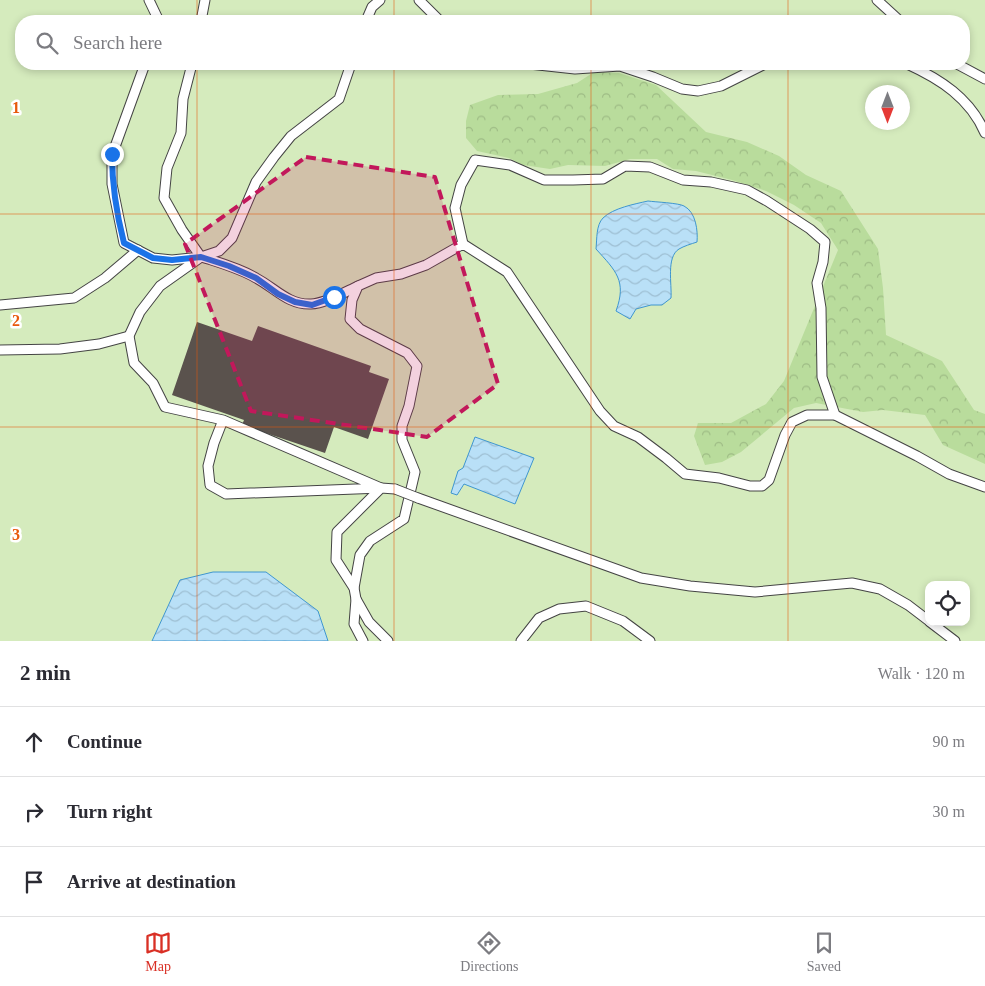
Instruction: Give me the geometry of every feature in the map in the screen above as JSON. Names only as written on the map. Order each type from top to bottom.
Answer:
[{"type":"lane","points":[[148,0],[156,15]]},
{"type":"lane","points":[[202,15],[205,0]]},
{"type":"lane","points":[[369,15],[372,8],[380,0]]},
{"type":"lane","points":[[419,0],[435,15]]},
{"type":"lane","points":[[877,0],[893,15]]},
{"type":"lane","points":[[144,70],[112,154],[112,184],[124,243],[153,258],[172,260],[201,257],[219,251],[232,238],[256,182],[291,136],[340,98],[349,70]]},
{"type":"lane","points":[[190,70],[183,99],[181,133],[167,168],[164,198],[182,230],[201,257],[229,266],[256,278],[278,294],[295,302],[312,305],[376,278],[401,274],[426,265],[463,244]]},
{"type":"lane","points":[[632,70],[682,89],[698,92],[721,86],[753,70]]},
{"type":"lane","points":[[920,70],[952,90],[967,103],[980,121],[985,133]]},
{"type":"lane","points":[[968,70],[985,79]]},
{"type":"lane","points":[[835,415],[822,377],[821,308],[817,283],[823,262],[825,242],[810,228],[746,190],[711,182],[683,180],[650,167],[625,166],[603,179],[544,180],[510,165],[475,160],[461,186],[455,208],[463,244],[507,272],[600,411],[614,426],[638,438],[685,474],[719,478],[750,486],[762,486],[769,480],[785,435],[792,422],[807,415],[835,415],[950,474],[985,487]]},
{"type":"lane","points":[[0,305],[74,298],[105,278],[138,250]]},
{"type":"lane","points":[[201,257],[160,286],[140,312],[129,336],[134,363],[153,383],[165,407],[221,419],[381,488]]},
{"type":"lane","points":[[358,286],[352,300],[350,319],[360,329],[407,353],[417,366],[409,406],[402,426],[402,440],[415,472],[404,519],[370,541],[360,555],[354,588],[356,599],[354,624],[363,641]]},
{"type":"lane","points":[[0,350],[60,349],[99,344],[129,336]]},
{"type":"lane","points":[[221,419],[208,466],[210,485],[226,494],[396,489],[640,578],[690,586],[755,592],[852,583],[880,589],[908,605],[925,619]]},
{"type":"lane","points":[[354,588],[336,560],[336,532],[381,488]]},
{"type":"lane","points":[[356,599],[369,622],[388,641]]},
{"type":"lane","points":[[521,641],[539,618],[560,609],[586,606],[622,621],[650,641]]},
{"type":"lane","points":[[934,626],[955,641]]},
{"type":"highlighted area","points":[[306,157],[435,177],[498,384],[427,437],[251,411],[185,244]]},
{"type":"green space","points":[[0,0],[985,0],[985,641],[0,641]]},
{"type":"green space","points":[[594,72],[619,73],[656,85],[706,132],[747,142],[779,156],[806,175],[841,191],[878,249],[886,335],[942,361],[974,410],[985,414],[985,464],[943,445],[925,415],[883,410],[863,412],[816,403],[794,408],[741,452],[722,462],[705,465],[694,436],[698,423],[731,423],[766,404],[784,381],[838,250],[821,223],[794,205],[766,191],[732,180],[696,171],[673,169],[657,159],[630,159],[605,166],[568,165],[550,169],[523,165],[509,158],[477,151],[466,138],[466,121],[470,105],[498,95],[538,94],[577,83]]},
{"type":"water","points":[[648,201],[677,204],[688,209],[694,217],[697,242],[679,249],[672,258],[670,271],[671,298],[662,305],[651,305],[636,309],[630,319],[616,311],[619,301],[620,284],[614,270],[596,249],[597,232],[599,224],[607,215],[624,207]]},
{"type":"water","points":[[475,437],[534,458],[515,504],[464,484],[457,495],[451,493],[458,471],[463,468]]},
{"type":"water","points":[[213,572],[266,572],[318,611],[328,641],[152,641],[180,580]]},
{"type":"building","points":[[197,322],[252,341],[258,326],[371,366],[369,372],[389,379],[368,439],[334,427],[325,453],[242,425],[244,420],[172,395]]},
{"type":"route","points":[[112,154],[112,184],[124,243],[153,258],[172,260],[201,257],[229,266],[256,278],[278,294],[295,302],[312,305],[334,297]]}]
